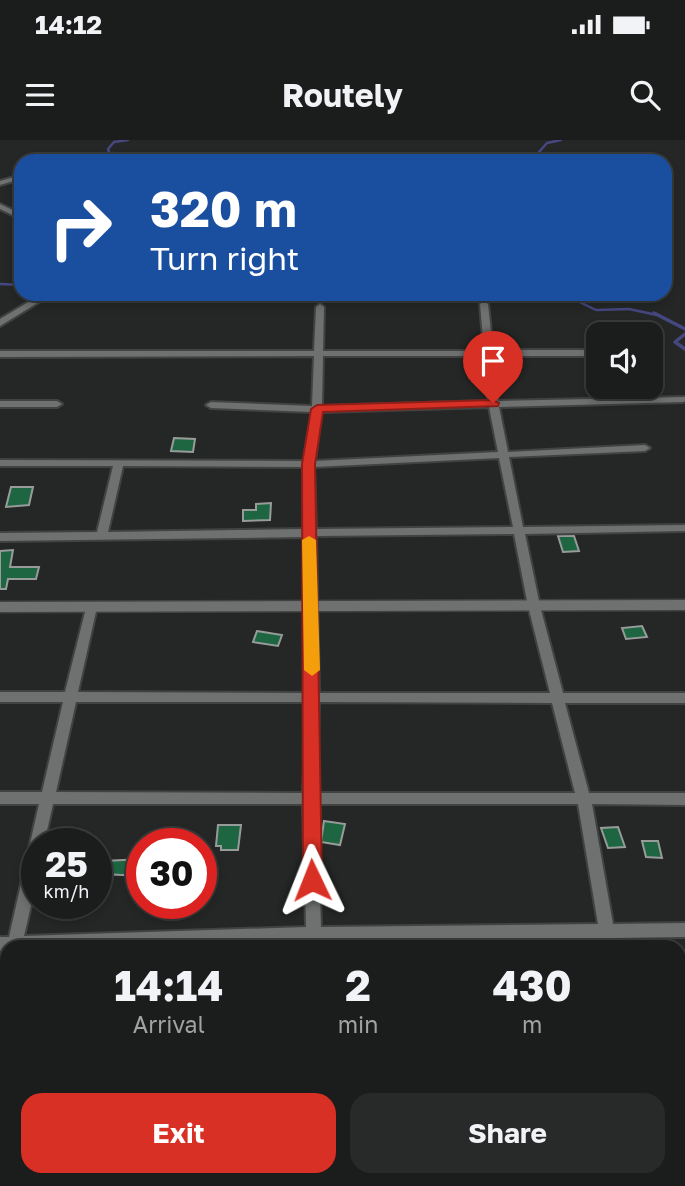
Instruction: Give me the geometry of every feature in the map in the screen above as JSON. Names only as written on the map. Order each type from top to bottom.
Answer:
[{"type":"street","points":[[0,323],[36,301]]},
{"type":"street","points":[[484,304],[493,403],[534,606],[584,801],[608,940]]},
{"type":"street","points":[[320,307],[317,409],[309,464],[313,698],[310,799],[314,940],[606,930],[685,930]]},
{"type":"street","points":[[0,355],[586,353]]},
{"type":"street","points":[[211,405],[317,409],[683,399]]},
{"type":"street","points":[[0,404],[57,404]]},
{"type":"street","points":[[0,463],[309,464],[645,448]]},
{"type":"street","points":[[102,536],[119,463]]},
{"type":"street","points":[[0,537],[685,528]]},
{"type":"street","points":[[0,607],[685,605]]},
{"type":"street","points":[[41,828],[91,607]]},
{"type":"street","points":[[0,696],[685,698]]},
{"type":"street","points":[[0,798],[584,801],[685,799]]},
{"type":"street","points":[[11,940],[21,904]]},
{"type":"building","points":[[174,438],[195,439],[193,452],[171,451]]},
{"type":"building","points":[[11,487],[33,487],[29,505],[6,507]]},
{"type":"building","points":[[271,503],[270,520],[243,521],[243,510],[256,510],[256,504]]},
{"type":"building","points":[[558,536],[574,536],[579,551],[563,552]]},
{"type":"building","points":[[13,550],[10,567],[39,567],[36,579],[8,579],[6,589],[0,589],[0,551]]},
{"type":"building","points":[[642,626],[647,637],[626,639],[622,628]]},
{"type":"building","points":[[257,631],[282,635],[278,646],[253,642]]},
{"type":"building","points":[[324,821],[345,824],[340,845],[321,842]]},
{"type":"building","points":[[218,825],[241,825],[238,850],[221,850],[221,846],[217,846]]},
{"type":"building","points":[[618,827],[625,847],[608,848],[601,828]]},
{"type":"building","points":[[642,841],[658,841],[662,858],[646,857]]},
{"type":"building","points":[[126,860],[126,875],[112,874],[112,861]]},
{"type":"waterway","points":[[110,154],[108,149],[114,142],[128,140]]},
{"type":"waterway","points":[[537,154],[547,143],[561,140]]},
{"type":"waterway","points":[[0,284],[14,285]]},
{"type":"waterway","points":[[577,301],[596,310],[629,309],[657,315]]},
{"type":"waterway","points":[[654,313],[685,329]]},
{"type":"waterway","points":[[685,334],[675,342],[685,349]]},
{"type":"slow traffic","points":[[309,540],[312,670]]},
{"type":"route","points":[[312,880],[310,799],[313,698],[309,464],[317,409],[493,403]]}]
